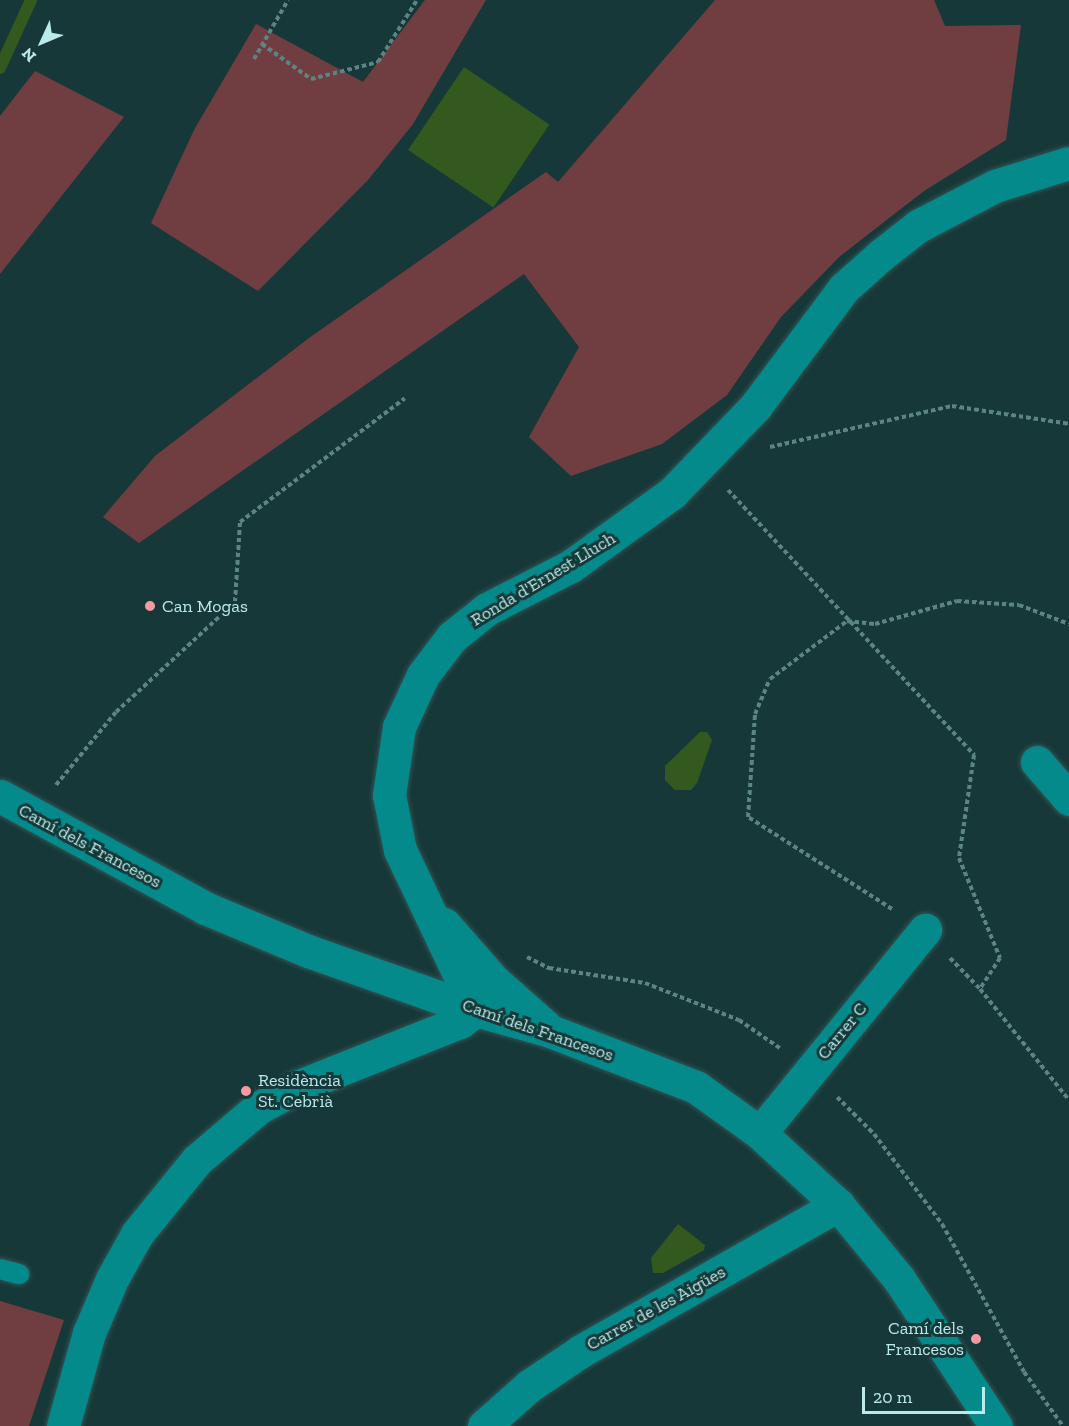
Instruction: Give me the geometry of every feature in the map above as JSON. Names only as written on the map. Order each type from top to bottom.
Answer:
[{"type":"street","name":"Ronda d'Ernest Lluch","points":[[476,1010],[400,850],[389,795],[399,727],[423,675],[452,637],[487,609],[571,566],[672,493],[755,407],[844,288],[918,226],[995,186],[1069,163]]},
{"type":"street","points":[[1037,762],[1069,799]]},
{"type":"street","name":"Camí dels Francesos","points":[[0,796],[30,816],[205,908],[308,951],[476,1010],[550,1030],[696,1088],[760,1133],[838,1205],[899,1279],[996,1426]]},
{"type":"street","name":"Ronda d'Ernest Lluch","points":[[424,904],[494,981],[550,1030]]},
{"type":"street","name":"Carrer C","points":[[760,1133],[925,930]]},
{"type":"street","points":[[63,1426],[89,1333],[112,1279],[137,1234],[197,1160],[258,1108],[299,1086],[460,1022],[476,1010]]},
{"type":"street","name":"Carrer de les Aigües","points":[[484,1426],[529,1386],[581,1351],[838,1205]]},
{"type":"path","points":[[254,59],[288,0]]},
{"type":"path","points":[[262,44],[311,80],[378,62],[417,0]]},
{"type":"path","points":[[30,816],[116,712],[235,602],[240,522],[405,398]]},
{"type":"path","points":[[767,448],[952,406],[1069,424]]},
{"type":"path","points":[[724,485],[847,621],[974,755],[959,858],[1000,958],[980,989]]},
{"type":"path","points":[[1069,624],[1019,605],[957,601],[875,624],[847,621],[770,679],[755,714],[748,817],[925,930],[980,989],[1069,1100]]},
{"type":"path","points":[[520,953],[549,968],[645,983],[739,1020],[810,1070],[874,1134],[942,1224],[1024,1372],[1063,1426]]},
{"type":"shaded area","points":[[425,0],[486,0],[413,124],[368,180],[258,291],[151,223],[194,130],[256,24],[363,82]]},
{"type":"shaded area","points":[[715,0],[934,0],[945,26],[1021,25],[1006,140],[924,191],[839,257],[781,317],[727,395],[662,444],[571,476],[529,437],[579,347],[524,274],[139,543],[103,517],[155,456],[309,338],[546,172],[558,182]]},
{"type":"shaded area","points":[[464,67],[549,125],[493,208],[408,150]]},
{"type":"shaded area","points":[[35,71],[124,117],[0,274],[0,116]]},
{"type":"shaded area","points":[[700,732],[707,732],[712,740],[697,783],[691,790],[675,790],[665,780],[665,766]]},
{"type":"shaded area","points":[[678,1224],[705,1245],[704,1250],[663,1273],[653,1273],[651,1258]]},
{"type":"shaded area","points":[[0,1301],[64,1320],[29,1426],[0,1426]]},
{"type":"waterway","points":[[0,68],[31,0]]},
{"type":"place","name":"Can Mogas","points":[[150,606]]},
{"type":"place","name":"Residència St. Cebrià","points":[[246,1091]]},
{"type":"place","name":"Camí dels Francesos","points":[[976,1339]]}]
